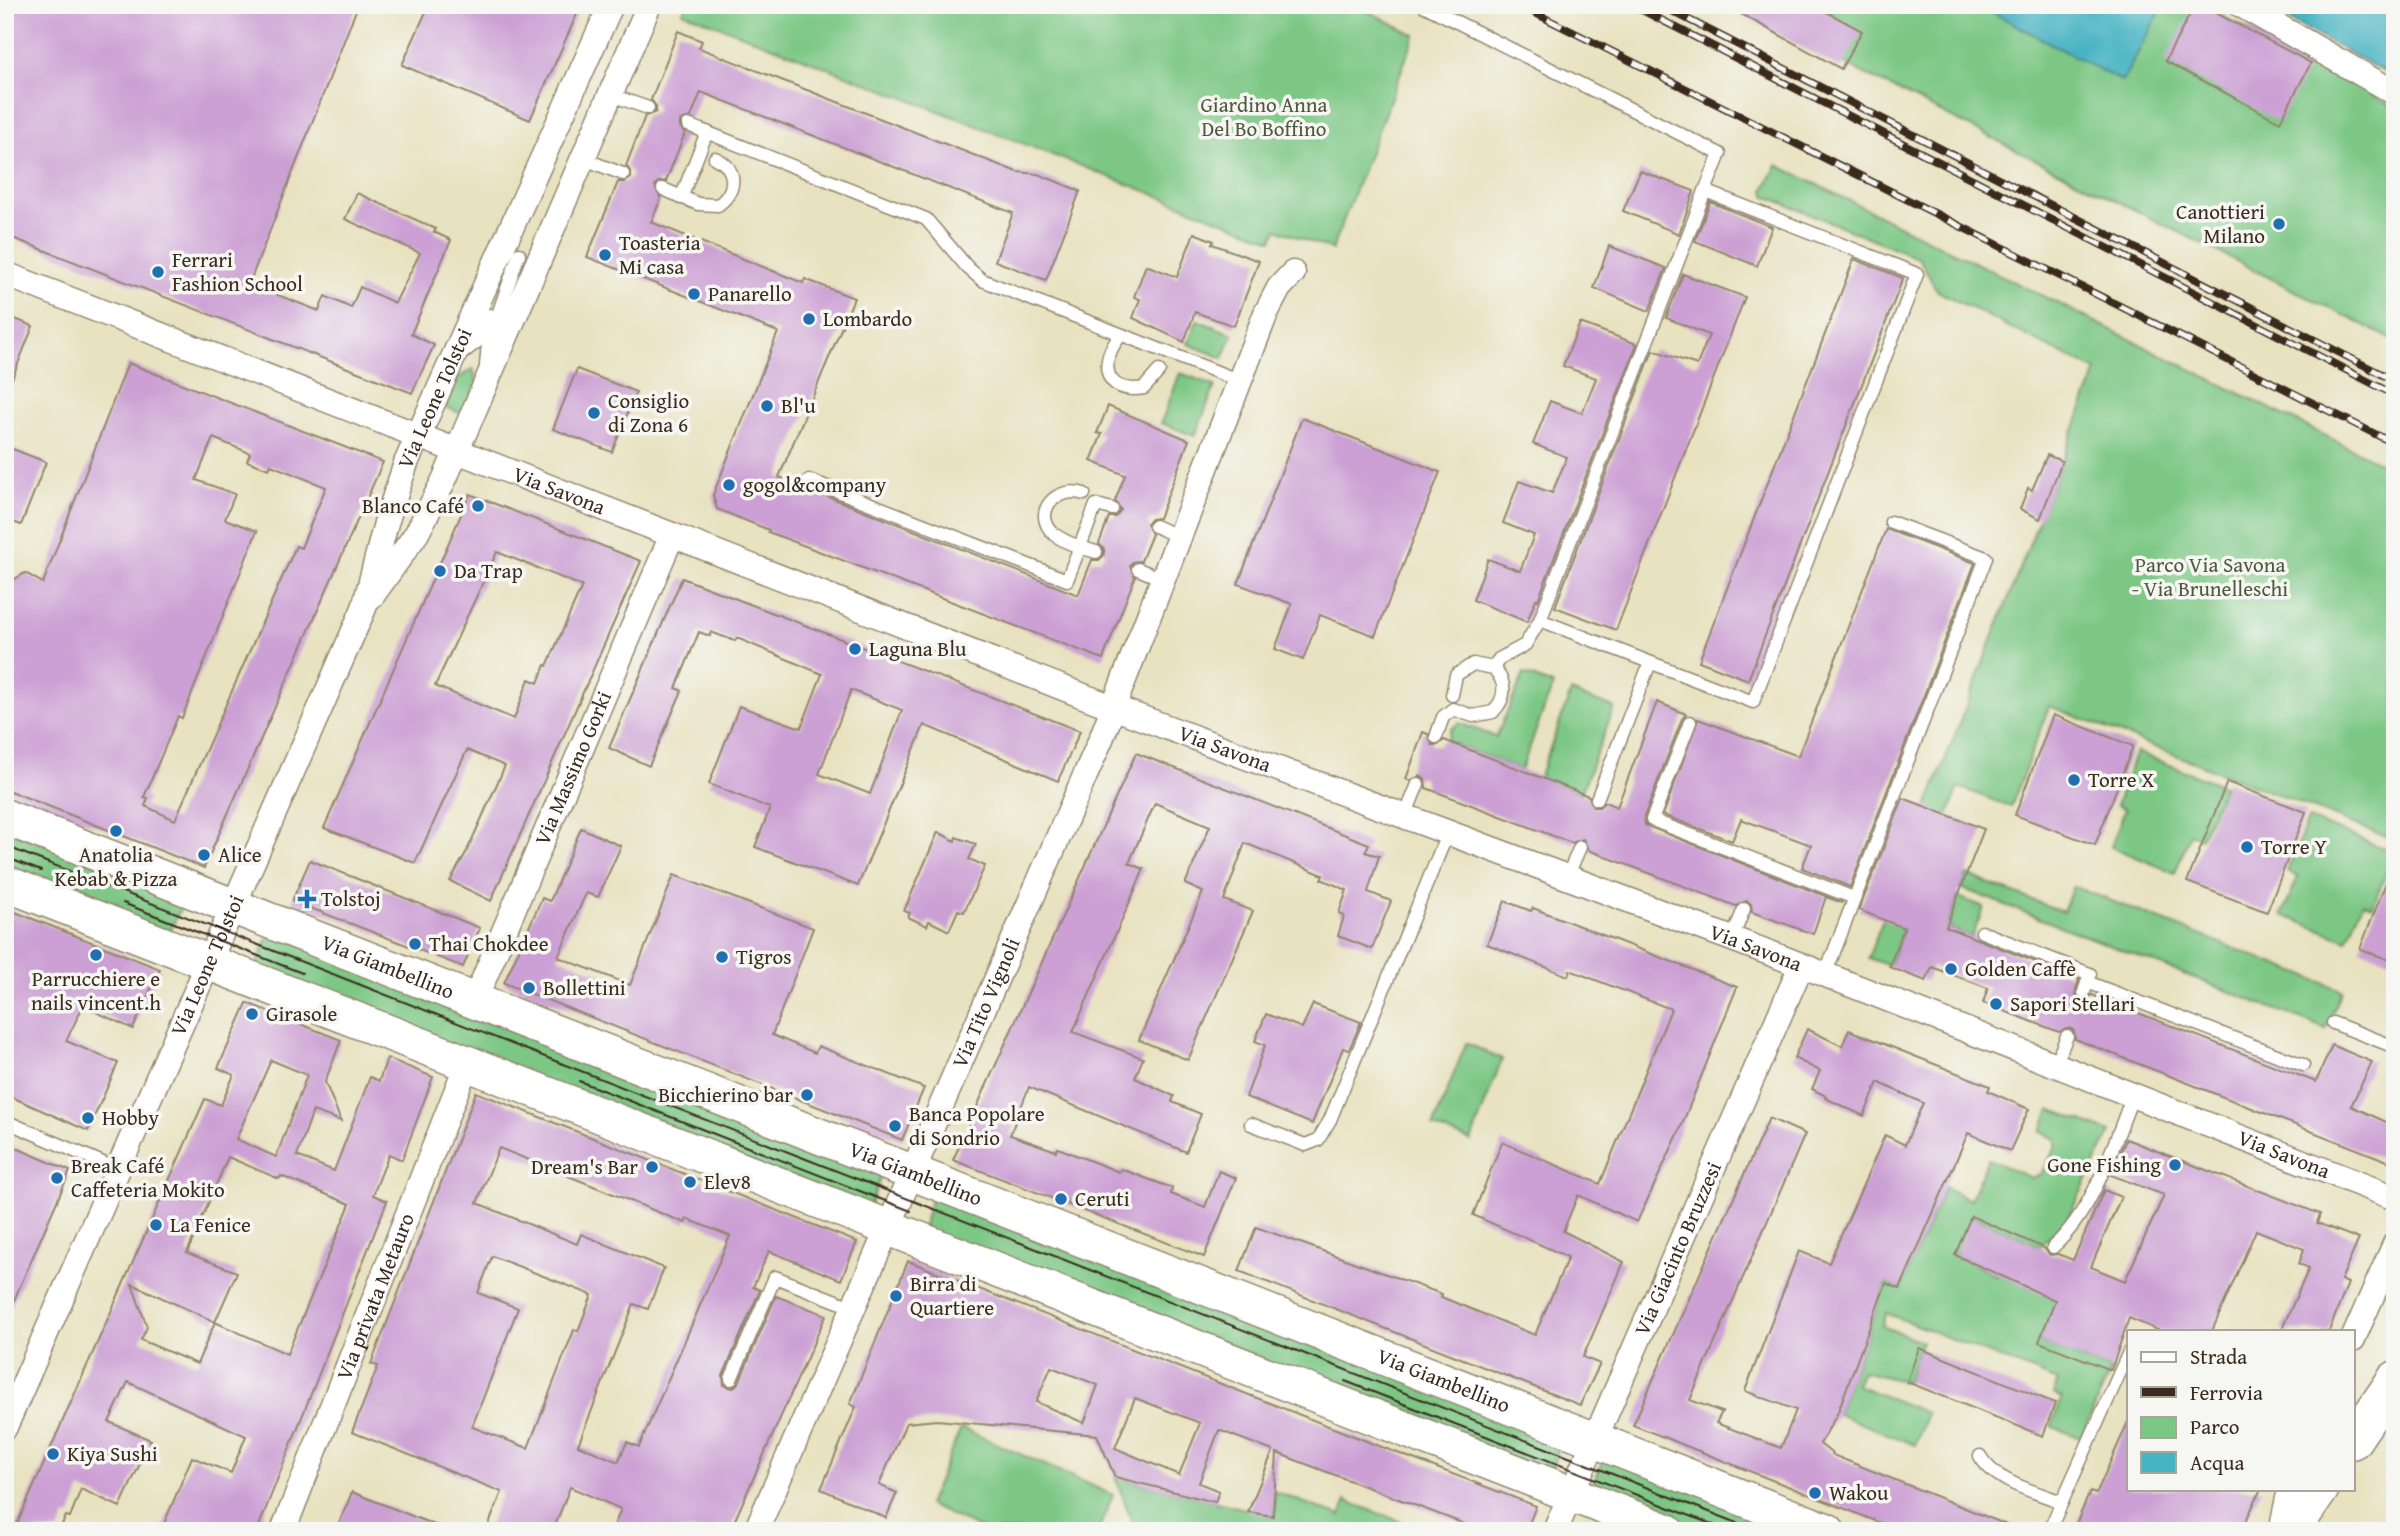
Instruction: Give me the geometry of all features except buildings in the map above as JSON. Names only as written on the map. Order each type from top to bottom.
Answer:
[{"type":"street","name":"Via Leone Tolstoi","points":[[5,1427],[211,963],[364,608],[386,523],[418,436],[611,5]]},
{"type":"street","name":"Via Leone Tolstoi","points":[[364,608],[417,533],[560,214],[649,5]]},
{"type":"street","points":[[2241,5],[2395,93]]},
{"type":"street","points":[[526,195],[527,206],[540,218],[560,214]]},
{"type":"street","name":"Via Savona","points":[[5,274],[1113,706],[1825,975],[2395,1198]]},
{"type":"street","points":[[1113,706],[1266,313],[1279,288],[1293,274]]},
{"type":"street","name":"Via Massimo Gorki","points":[[474,1002],[672,535]]},
{"type":"street","name":"Via Tito Vignoli","points":[[757,1531],[914,1173],[1113,706]]},
{"type":"street","name":"Via Giambellino","points":[[5,817],[1828,1531]]},
{"type":"street","points":[[5,883],[1666,1531]]},
{"type":"street","name":"Via Giacinto Bruzzesi","points":[[1555,1531],[1801,966]]},
{"type":"street","name":"Via privata Metauro","points":[[283,1531],[467,1064]]},
{"type":"street","points":[[2354,1337],[2395,1244]]},
{"type":"street","points":[[2354,1440],[2395,1379]]},
{"type":"street","points":[[2281,1531],[2290,1490]]},
{"type":"street","points":[[2292,1531],[2320,1490]]},
{"type":"lane","points":[[1423,5],[1720,155],[1540,620],[1525,645],[1499,660],[1493,668]]},
{"type":"lane","points":[[611,95],[648,108]]},
{"type":"lane","points":[[688,125],[926,219],[968,268],[982,280],[1240,381]]},
{"type":"lane","points":[[681,198],[707,132]]},
{"type":"lane","points":[[663,189],[708,207],[727,199],[733,180],[730,170],[715,158]]},
{"type":"lane","points":[[584,159],[623,174]]},
{"type":"lane","points":[[1540,620],[1753,702],[1917,274],[1705,191]]},
{"type":"lane","points":[[450,363],[478,341],[519,254],[488,343],[485,383]]},
{"type":"lane","points":[[1121,335],[1110,348],[1106,359],[1113,380],[1122,387],[1144,387],[1159,371]]},
{"type":"lane","points":[[809,480],[1067,580],[1096,505],[1112,509]]},
{"type":"lane","points":[[1084,494],[1063,491],[1048,505],[1046,515],[1054,534],[1096,552]]},
{"type":"lane","points":[[1825,975],[1986,558],[1891,522]]},
{"type":"lane","points":[[1155,526],[1179,537]]},
{"type":"lane","points":[[1138,569],[1162,579]]},
{"type":"lane","points":[[1597,799],[1650,663]]},
{"type":"lane","points":[[1436,737],[1443,716],[1453,709],[1483,716],[1500,704],[1504,685],[1493,668],[1483,664],[1463,667],[1452,684],[1452,695]]},
{"type":"lane","points":[[1690,722],[1652,820],[1760,867],[1854,898]]},
{"type":"lane","points":[[1405,816],[1418,785]]},
{"type":"lane","points":[[1251,1124],[1305,1145],[1318,1140],[1330,1120],[1448,832]]},
{"type":"lane","points":[[1567,877],[1580,846]]},
{"type":"lane","points":[[1731,939],[1744,909]]},
{"type":"lane","points":[[1982,932],[2090,974],[2085,987],[2303,1065]]},
{"type":"lane","points":[[2333,1023],[2395,1047]]},
{"type":"lane","points":[[2055,1065],[2067,1036]]},
{"type":"lane","points":[[2053,1247],[2075,1225],[2118,1134],[2133,1095]]},
{"type":"lane","points":[[5,1121],[119,1170]]},
{"type":"lane","points":[[731,1379],[775,1277],[854,1308]]},
{"type":"lane","points":[[2049,1531],[2127,1356]]},
{"type":"lane","points":[[1980,1456],[1995,1474],[2062,1502]]},
{"type":"green space","name":"Giardino Anna Del Bo Boffino","points":[[686,5],[1356,5],[1415,35],[1332,250],[1277,229],[1272,240],[683,12]]},
{"type":"green space","name":"Canottieri Milano","points":[[1728,5],[2201,5],[2395,107],[2395,341]]},
{"type":"green space","name":"Parco Via Savona - Via Brunelleschi","points":[[1777,165],[2395,470],[2395,511],[2386,528],[2395,533],[2395,840],[2049,706],[2011,807],[1959,787],[1889,966],[1868,958],[2097,371],[1937,291],[1919,258],[1766,196],[1764,190]]},
{"type":"green space","points":[[1197,320],[1233,334],[1223,358],[1188,344]]},
{"type":"green space","points":[[473,369],[477,382],[465,415],[445,407],[458,378]]},
{"type":"green space","points":[[1180,373],[1215,386],[1195,436],[1161,423]]},
{"type":"green space","points":[[1524,674],[1553,685],[1521,770],[1447,741],[1451,729],[1459,723],[1496,737]]},
{"type":"green space","points":[[1571,692],[1614,708],[1581,793],[1539,778]]},
{"type":"green space","points":[[2136,752],[2224,786],[2201,838],[2190,834],[2175,873],[2111,847],[2125,809],[2116,805]]},
{"type":"green space","points":[[2308,819],[2394,852],[2373,906],[2363,903],[2347,940],[2282,915],[2298,877],[2287,872]]},
{"type":"green space","points":[[5,829],[185,898],[169,934],[5,870]]},
{"type":"green space","points":[[1967,875],[2063,912],[2073,886],[2342,990],[2326,1029],[1961,888]]},
{"type":"green space","points":[[1958,897],[1984,907],[1972,937],[1946,927]]},
{"type":"green space","points":[[270,933],[881,1176],[868,1210],[255,968]]},
{"type":"green space","points":[[1466,1043],[1502,1059],[1471,1141],[1433,1127]]},
{"type":"green space","points":[[2050,1109],[2111,1132],[2067,1220],[2039,1246],[1976,1218],[1955,1255],[1997,1276],[2000,1269],[2027,1287],[2058,1297],[2039,1342],[2111,1370],[2081,1438],[2051,1426],[2062,1398],[2053,1394],[2058,1381],[1886,1313],[1882,1326],[1921,1341],[1907,1382],[1862,1371],[1856,1385],[1927,1413],[1915,1445],[1837,1414],[1886,1283],[1900,1289],[1945,1187],[1970,1200],[1988,1159],[2031,1178],[2041,1174],[2056,1146],[2056,1139],[2041,1132]]},
{"type":"green space","points":[[932,1196],[1563,1435],[1548,1479],[922,1230]]},
{"type":"green space","points":[[961,1428],[1113,1495],[1098,1531],[986,1531],[928,1505]]},
{"type":"green space","points":[[1607,1453],[1800,1531],[1679,1531],[1588,1495]]},
{"type":"green space","points":[[1115,1477],[1273,1516],[1275,1492],[1340,1516],[1346,1501],[1426,1531],[1243,1531],[1214,1525],[1212,1531],[1136,1531]]},
{"type":"water","points":[[1979,5],[2143,5],[2159,14],[2122,82]]},
{"type":"water","points":[[2262,5],[2375,5],[2395,16],[2395,78]]},
{"type":"tram line","points":[[5,846],[1758,1531]]},
{"type":"tram line","points":[[5,857],[41,871]]},
{"type":"tram line","points":[[123,903],[302,973]]},
{"type":"tram line","points":[[579,1081],[911,1211]]},
{"type":"tram line","points":[[1345,1381],[1729,1531]]},
{"type":"railway","points":[[1519,5],[2395,444]]},
{"type":"railway","points":[[1632,5],[2395,395]]},
{"type":"railway","points":[[1660,5],[2395,381]]},
{"type":"place","name":"Canottieri Milano","points":[[2279,224]]},
{"type":"place","name":"Toasteria Mi casa","points":[[605,255]]},
{"type":"place","name":"Ferrari Fashion School","points":[[158,272]]},
{"type":"place","name":"Panarello","points":[[694,294]]},
{"type":"place","name":"Lombardo","points":[[809,319]]},
{"type":"place","name":"Bl'u","points":[[767,406]]},
{"type":"place","name":"Consiglio di Zona 6","points":[[594,413]]},
{"type":"place","name":"gogol&company","points":[[729,485]]},
{"type":"place","name":"Blanco Café","points":[[478,506]]},
{"type":"place","name":"Da Trap","points":[[440,571]]},
{"type":"place","name":"Laguna Blu","points":[[855,649]]},
{"type":"place","name":"Torre X","points":[[2074,780]]},
{"type":"place","name":"Anatolia Kebab & Pizza","points":[[116,831]]},
{"type":"place","name":"Torre Y","points":[[2247,847]]},
{"type":"place","name":"Alice","points":[[204,855]]},
{"type":"place","name":"Tolstoj","points":[[307,899]]},
{"type":"place","name":"Thai Chokdee","points":[[415,944]]},
{"type":"place","name":"Parrucchiere e nails vincent.h","points":[[96,955]]},
{"type":"place","name":"Tigros","points":[[722,957]]},
{"type":"place","name":"Golden Caffè","points":[[1951,969]]},
{"type":"place","name":"Bollettini","points":[[529,988]]},
{"type":"place","name":"Sapori Stellari","points":[[1996,1004]]},
{"type":"place","name":"Girasole","points":[[252,1014]]},
{"type":"place","name":"Bicchierino bar","points":[[807,1095]]},
{"type":"place","name":"Hobby","points":[[88,1118]]},
{"type":"place","name":"Banca Popolare di Sondrio","points":[[895,1126]]},
{"type":"place","name":"Gone Fishing","points":[[2175,1165]]},
{"type":"place","name":"Dream's Bar","points":[[652,1167]]},
{"type":"place","name":"Break Café Caffeteria Mokito","points":[[57,1178]]},
{"type":"place","name":"Elev8","points":[[690,1182]]},
{"type":"place","name":"Ceruti","points":[[1061,1199]]},
{"type":"place","name":"La Fenice","points":[[156,1225]]},
{"type":"place","name":"Birra di Quartiere","points":[[896,1296]]},
{"type":"place","name":"Kiya Sushi","points":[[53,1454]]},
{"type":"place","name":"Wakou","points":[[1815,1493]]}]
